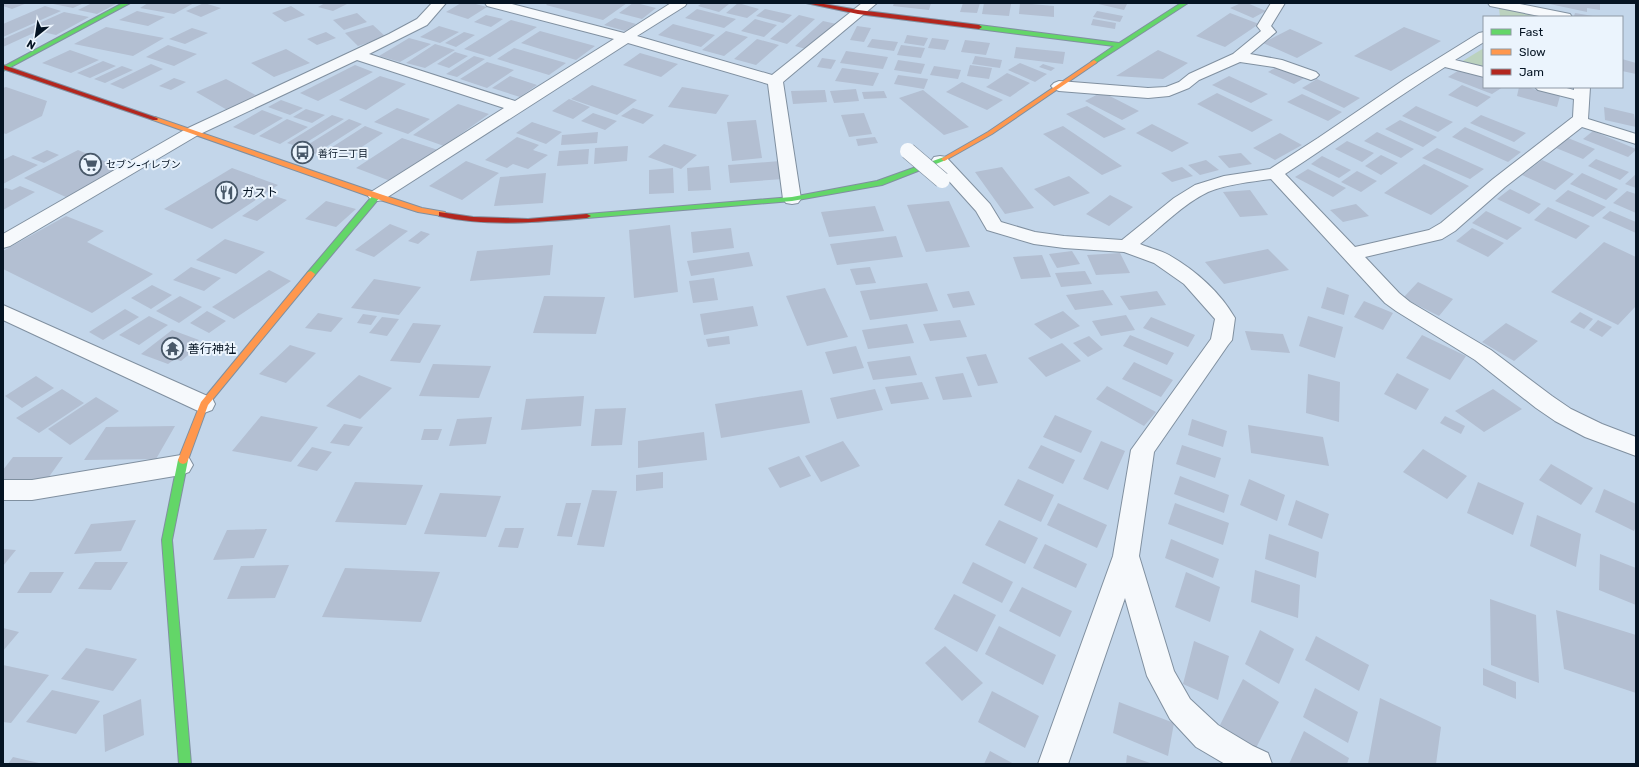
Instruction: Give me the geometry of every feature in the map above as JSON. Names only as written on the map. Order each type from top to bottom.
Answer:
[{"type":"street","points":[[4,68],[127,3]]},
{"type":"street","points":[[3,242],[192,132],[356,56],[422,22],[439,3]]},
{"type":"street","points":[[492,3],[624,37],[775,81]]},
{"type":"street","points":[[185,764],[167,540],[181,465],[204,404],[238,361],[377,196],[624,37],[680,3]]},
{"type":"street","points":[[809,3],[864,7],[1119,45]]},
{"type":"street","points":[[4,68],[421,210],[473,219],[528,221],[792,199],[879,183],[926,159],[990,133],[1119,45],[1169,7],[1185,3]]},
{"type":"street","points":[[1059,86],[1148,93],[1169,91],[1184,85],[1194,77],[1238,57],[1269,32],[1264,26],[1278,3]]},
{"type":"street","points":[[1495,3],[1561,16]]},
{"type":"street","points":[[775,81],[864,7]]},
{"type":"street","points":[[1126,246],[1180,202],[1201,189],[1224,181],[1275,173],[1324,142],[1410,82],[1483,37]]},
{"type":"street","points":[[356,56],[516,106]]},
{"type":"street","points":[[1238,57],[1277,63],[1311,75]]},
{"type":"street","points":[[1443,62],[1483,72]]},
{"type":"street","points":[[775,81],[792,199]]},
{"type":"street","points":[[1351,254],[1418,239],[1435,234],[1448,227],[1499,183],[1566,133],[1581,118],[1582,92],[1551,88]]},
{"type":"street","points":[[1578,121],[1636,139]]},
{"type":"street","points":[[926,159],[984,208],[994,226],[1034,238],[1126,246],[1161,259],[1191,278],[1225,318],[1221,340],[1143,450],[1126,556],[1053,764]]},
{"type":"street","points":[[1275,173],[1392,298],[1408,311],[1484,355],[1525,389],[1554,410],[1593,431],[1636,447]]},
{"type":"street","points":[[3,312],[204,404]]},
{"type":"street","points":[[3,490],[32,490],[181,465]]},
{"type":"street","points":[[1126,556],[1161,676],[1180,709],[1207,736],[1242,757],[1257,764]]},
{"type":"green space","points":[[1499,8],[1540,16],[1500,16]]},
{"type":"green space","points":[[1483,49],[1483,67],[1461,62]]},
{"type":"building","points":[[3,3],[27,3],[12,9],[3,6]]},
{"type":"building","points":[[48,3],[84,3],[73,8]]},
{"type":"building","points":[[92,3],[116,4],[97,14],[78,10]]},
{"type":"building","points":[[148,3],[194,3],[174,14],[140,8]]},
{"type":"building","points":[[204,3],[221,8],[201,17],[186,11]]},
{"type":"building","points":[[325,3],[349,3],[333,11],[318,7]]},
{"type":"building","points":[[461,3],[472,3],[487,7],[468,19],[446,12]]},
{"type":"building","points":[[548,3],[627,3],[603,20],[546,5]]},
{"type":"building","points":[[633,3],[656,8],[642,19],[619,13]]},
{"type":"building","points":[[702,3],[729,4],[719,12],[698,6]]},
{"type":"building","points":[[738,3],[759,9],[747,18],[726,13]]},
{"type":"building","points":[[894,3],[931,3],[929,10],[893,6]]},
{"type":"building","points":[[963,3],[980,3],[977,13],[960,12]]},
{"type":"building","points":[[984,3],[1011,4],[1009,16],[982,14]]},
{"type":"building","points":[[1020,3],[1054,6],[1054,17],[1019,14]]},
{"type":"building","points":[[1094,3],[1120,3],[1127,4],[1124,10]]},
{"type":"building","points":[[1241,3],[1247,3],[1266,11],[1253,18],[1230,8]]},
{"type":"building","points":[[1545,3],[1600,3],[1600,10],[1587,8],[1587,12]]},
{"type":"building","points":[[45,6],[61,11],[3,37],[3,24]]},
{"type":"building","points":[[291,6],[305,15],[285,22],[272,13]]},
{"type":"building","points":[[697,9],[736,19],[724,28],[685,18]]},
{"type":"building","points":[[765,9],[792,15],[783,23],[756,16]]},
{"type":"building","points":[[137,11],[165,17],[148,26],[119,20]]},
{"type":"building","points":[[1097,11],[1123,16],[1120,22],[1093,17]]},
{"type":"building","points":[[64,12],[89,17],[56,35],[38,31],[3,47],[3,39]]},
{"type":"building","points":[[357,13],[367,22],[344,30],[333,20]]},
{"type":"building","points":[[1230,13],[1259,24],[1225,47],[1196,36]]},
{"type":"building","points":[[1575,13],[1593,16],[1574,16]]},
{"type":"building","points":[[486,15],[503,19],[491,27],[474,22]]},
{"type":"building","points":[[799,15],[815,19],[787,44],[770,39]]},
{"type":"building","points":[[615,18],[636,24],[625,31],[604,25]]},
{"type":"building","points":[[755,19],[777,25],[764,37],[741,31]]},
{"type":"building","points":[[1093,19],[1116,23],[1115,29],[1091,25]]},
{"type":"building","points":[[511,20],[537,27],[490,57],[464,49]]},
{"type":"building","points":[[823,21],[841,25],[813,51],[795,46]]},
{"type":"building","points":[[673,24],[715,35],[701,47],[658,35]]},
{"type":"building","points":[[373,25],[386,37],[358,46],[345,33]]},
{"type":"building","points":[[439,26],[459,32],[440,43],[420,37]]},
{"type":"building","points":[[857,26],[871,28],[864,42],[850,40]]},
{"type":"building","points":[[106,27],[164,38],[133,56],[74,44]]},
{"type":"building","points":[[1404,27],[1441,41],[1391,71],[1354,56]]},
{"type":"building","points":[[192,28],[208,33],[185,44],[169,39]]},
{"type":"building","points":[[1290,29],[1323,43],[1297,58],[1263,43]]},
{"type":"building","points":[[540,31],[595,46],[576,60],[521,43]]},
{"type":"building","points":[[726,31],[748,37],[724,56],[702,50]]},
{"type":"building","points":[[326,32],[336,38],[317,45],[307,39]]},
{"type":"building","points":[[464,32],[475,35],[456,47],[445,43]]},
{"type":"building","points":[[907,35],[928,38],[924,46],[904,43]]},
{"type":"building","points":[[409,38],[431,44],[400,62],[379,56]]},
{"type":"building","points":[[932,38],[949,40],[945,50],[928,48]]},
{"type":"building","points":[[757,39],[779,45],[756,65],[734,59]]},
{"type":"building","points":[[872,39],[898,42],[894,51],[867,47]]},
{"type":"building","points":[[965,40],[990,43],[986,55],[961,52]]},
{"type":"building","points":[[435,44],[455,50],[425,68],[406,63]]},
{"type":"building","points":[[168,45],[197,54],[174,66],[146,57]]},
{"type":"building","points":[[901,45],[925,48],[921,58],[897,55]]},
{"type":"building","points":[[1016,47],[1065,52],[1063,64],[1014,58]]},
{"type":"building","points":[[514,48],[566,63],[549,75],[497,59]]},
{"type":"building","points":[[286,49],[310,63],[274,77],[251,63]]},
{"type":"building","points":[[70,50],[99,60],[71,73],[42,63]]},
{"type":"building","points":[[1158,50],[1188,63],[1163,79],[1116,76]]},
{"type":"building","points":[[846,51],[888,57],[883,69],[840,63]]},
{"type":"building","points":[[455,52],[468,56],[449,68],[437,64]]},
{"type":"building","points":[[640,53],[678,64],[661,77],[623,65]]},
{"type":"building","points":[[474,56],[485,59],[457,77],[446,74]]},
{"type":"building","points":[[975,56],[1002,60],[1000,68],[972,64]]},
{"type":"building","points":[[822,58],[836,60],[831,69],[817,67]]},
{"type":"building","points":[[1623,59],[1636,63],[1636,74],[1623,71]]},
{"type":"building","points":[[898,60],[925,64],[921,74],[894,70]]},
{"type":"building","points":[[103,61],[116,66],[90,78],[77,73]]},
{"type":"building","points":[[487,62],[514,70],[487,88],[460,79]]},
{"type":"building","points":[[1020,63],[1047,74],[1035,82],[1008,70]]},
{"type":"building","points":[[151,64],[163,69],[123,89],[110,84]]},
{"type":"building","points":[[1043,64],[1055,68],[1051,71],[1039,67]]},
{"type":"building","points":[[355,65],[373,72],[318,101],[300,93]]},
{"type":"building","points":[[970,65],[992,68],[989,79],[967,76]]},
{"type":"building","points":[[1280,65],[1306,77],[1294,84],[1268,72]]},
{"type":"building","points":[[122,66],[133,70],[105,83],[94,79]]},
{"type":"building","points":[[934,66],[961,70],[958,79],[930,75]]},
{"type":"building","points":[[842,68],[879,73],[873,86],[835,81]]},
{"type":"building","points":[[1461,69],[1483,78],[1483,88],[1501,88],[1492,94],[1448,77]]},
{"type":"building","points":[[1007,73],[1030,83],[1010,97],[986,87]]},
{"type":"building","points":[[898,75],[928,79],[924,89],[894,84]]},
{"type":"building","points":[[380,76],[406,84],[366,110],[339,100]]},
{"type":"building","points":[[510,76],[537,85],[520,97],[492,88]]},
{"type":"building","points":[[1229,76],[1268,94],[1251,103],[1212,85]]},
{"type":"building","points":[[174,78],[186,82],[171,90],[159,86]]},
{"type":"building","points":[[226,79],[259,97],[229,111],[196,92]]},
{"type":"building","points":[[1317,79],[1360,98],[1344,108],[1302,88]]},
{"type":"building","points":[[962,82],[1003,100],[987,110],[946,92]]},
{"type":"building","points":[[592,85],[637,100],[617,115],[571,99]]},
{"type":"building","points":[[1462,85],[1491,97],[1477,107],[1448,95]]},
{"type":"building","points":[[6,87],[47,101],[42,116],[6,134],[3,133],[3,88]]},
{"type":"building","points":[[682,87],[729,95],[716,114],[668,107]]},
{"type":"building","points":[[1519,88],[1530,88],[1560,96],[1557,107],[1517,96]]},
{"type":"building","points":[[856,89],[859,101],[834,103],[830,91]]},
{"type":"building","points":[[825,90],[827,102],[793,104],[791,91]]},
{"type":"building","points":[[923,90],[969,127],[944,135],[899,98]]},
{"type":"building","points":[[884,91],[887,98],[864,99],[862,92]]},
{"type":"building","points":[[1102,92],[1139,111],[1122,120],[1085,101]]},
{"type":"building","points":[[1217,93],[1273,120],[1252,132],[1197,104]]},
{"type":"building","points":[[1302,94],[1342,112],[1328,121],[1287,102]]},
{"type":"building","points":[[569,99],[590,107],[573,119],[552,111]]},
{"type":"building","points":[[281,100],[303,108],[290,115],[268,107]]},
{"type":"building","points":[[458,104],[489,114],[444,146],[413,135]]},
{"type":"building","points":[[1087,106],[1126,129],[1104,138],[1066,114]]},
{"type":"building","points":[[1416,106],[1453,122],[1438,132],[1402,116]]},
{"type":"building","points":[[1604,107],[1634,114],[1636,127],[1605,120]]},
{"type":"building","points":[[397,108],[430,119],[408,134],[374,122]]},
{"type":"building","points":[[633,108],[654,115],[643,124],[621,116]]},
{"type":"building","points":[[306,109],[325,115],[312,123],[293,117]]},
{"type":"building","points":[[262,110],[283,118],[254,135],[233,127]]},
{"type":"building","points":[[593,113],[617,121],[605,130],[581,121]]},
{"type":"building","points":[[864,113],[872,134],[849,137],[841,115]]},
{"type":"building","points":[[332,115],[344,119],[299,147],[287,143]]},
{"type":"building","points":[[1481,115],[1526,133],[1514,142],[1470,123]]},
{"type":"building","points":[[287,119],[308,127],[280,144],[259,136]]},
{"type":"building","points":[[349,119],[362,124],[315,154],[301,149]]},
{"type":"building","points":[[756,120],[762,158],[732,161],[727,122]]},
{"type":"building","points":[[1400,120],[1437,137],[1423,147],[1385,129]]},
{"type":"building","points":[[532,122],[562,132],[546,144],[516,133]]},
{"type":"building","points":[[1152,124],[1189,143],[1172,152],[1136,133]]},
{"type":"building","points":[[365,126],[383,133],[345,158],[326,151]]},
{"type":"building","points":[[1063,126],[1122,166],[1102,175],[1043,134]]},
{"type":"building","points":[[1465,127],[1521,152],[1508,162],[1452,137]]},
{"type":"building","points":[[1593,131],[1636,150],[1628,157],[1583,139]]},
{"type":"building","points":[[598,132],[597,143],[561,145],[562,135]]},
{"type":"building","points":[[1377,132],[1414,149],[1401,158],[1364,141]]},
{"type":"building","points":[[1280,133],[1302,145],[1275,160],[1253,148]]},
{"type":"building","points":[[517,137],[539,145],[533,150],[548,155],[528,169],[513,164],[507,168],[485,160]]},
{"type":"building","points":[[875,137],[878,143],[858,146],[856,139]]},
{"type":"building","points":[[402,138],[438,150],[393,182],[356,168]]},
{"type":"building","points":[[1568,138],[1595,149],[1583,159],[1556,148]]},
{"type":"building","points":[[1347,141],[1374,153],[1362,162],[1335,149]]},
{"type":"building","points":[[664,144],[697,155],[681,169],[648,157]]},
{"type":"building","points":[[628,146],[627,161],[594,164],[595,148]]},
{"type":"building","points":[[1437,148],[1484,169],[1470,179],[1422,158]]},
{"type":"building","points":[[589,149],[588,164],[557,166],[559,151]]},
{"type":"building","points":[[47,150],[59,155],[44,163],[31,158]]},
{"type":"building","points":[[78,150],[121,168],[68,198],[24,178]]},
{"type":"building","points":[[1241,153],[1252,164],[1229,168],[1218,156]]},
{"type":"building","points":[[13,155],[38,165],[3,184],[3,160]]},
{"type":"building","points":[[1381,155],[1398,163],[1381,175],[1365,166]]},
{"type":"building","points":[[1322,156],[1351,170],[1339,178],[1311,164]]},
{"type":"building","points":[[1596,159],[1629,172],[1620,180],[1588,166]]},
{"type":"building","points":[[1206,160],[1219,170],[1200,175],[1188,165]]},
{"type":"building","points":[[1542,160],[1574,174],[1555,190],[1522,175]]},
{"type":"building","points":[[466,161],[499,173],[462,200],[429,186]]},
{"type":"building","points":[[780,161],[783,179],[730,183],[728,165]]},
{"type":"building","points":[[1424,164],[1469,186],[1431,215],[1384,193]]},
{"type":"building","points":[[709,166],[711,190],[688,191],[687,168]]},
{"type":"building","points":[[1002,167],[1034,208],[1005,214],[975,172]]},
{"type":"building","points":[[1182,167],[1193,176],[1172,182],[1161,173]]},
{"type":"building","points":[[232,168],[278,185],[212,229],[164,209]]},
{"type":"building","points":[[673,168],[674,193],[649,194],[649,170]]},
{"type":"building","points":[[1308,169],[1346,188],[1333,197],[1295,177]]},
{"type":"building","points":[[1357,171],[1377,181],[1361,192],[1341,182]]},
{"type":"building","points":[[546,173],[543,203],[494,206],[500,177]]},
{"type":"building","points":[[1582,173],[1618,189],[1606,200],[1570,184]]},
{"type":"building","points":[[1636,174],[1636,188],[1625,184]]},
{"type":"building","points":[[1069,176],[1090,193],[1054,206],[1034,189]]},
{"type":"building","points":[[20,186],[35,192],[3,210],[3,189],[6,188],[12,190]]},
{"type":"building","points":[[1510,189],[1541,204],[1529,214],[1497,199]]},
{"type":"building","points":[[1250,190],[1268,215],[1240,217],[1223,192]]},
{"type":"building","points":[[1568,190],[1606,207],[1593,217],[1555,201]]},
{"type":"building","points":[[1627,191],[1636,194],[1636,213],[1613,203]]},
{"type":"building","points":[[272,195],[287,200],[257,221],[242,216]]},
{"type":"building","points":[[1110,195],[1133,207],[1109,226],[1086,214]]},
{"type":"building","points":[[326,201],[356,209],[336,227],[305,219]]},
{"type":"building","points":[[949,201],[970,247],[926,252],[907,205]]},
{"type":"building","points":[[1356,204],[1369,216],[1343,222],[1330,210]]},
{"type":"building","points":[[875,206],[884,231],[829,237],[821,212]]},
{"type":"building","points":[[1548,207],[1590,226],[1576,239],[1534,220]]},
{"type":"building","points":[[1486,211],[1522,228],[1507,240],[1472,223]]},
{"type":"building","points":[[1610,211],[1636,222],[1636,233],[1602,218]]},
{"type":"building","points":[[66,216],[104,231],[87,242],[153,274],[92,313],[3,269],[3,251]]},
{"type":"building","points":[[390,224],[408,231],[374,257],[355,250]]},
{"type":"building","points":[[670,225],[678,292],[634,298],[629,230]]},
{"type":"building","points":[[731,228],[734,248],[693,253],[691,232]]},
{"type":"building","points":[[1472,228],[1504,243],[1488,257],[1456,241]]},
{"type":"building","points":[[421,231],[430,234],[418,244],[408,241]]},
{"type":"building","points":[[896,236],[903,257],[837,265],[830,244]]},
{"type":"building","points":[[225,239],[265,252],[236,274],[196,260]]},
{"type":"building","points":[[1604,242],[1636,257],[1636,306],[1618,325],[1551,292]]},
{"type":"building","points":[[553,245],[550,275],[470,281],[477,251]]},
{"type":"building","points":[[1268,249],[1289,270],[1224,284],[1205,262]]},
{"type":"building","points":[[1072,251],[1080,264],[1057,268],[1049,254]]},
{"type":"building","points":[[749,252],[753,266],[691,276],[687,261]]},
{"type":"building","points":[[1120,253],[1130,273],[1096,275],[1087,255]]},
{"type":"building","points":[[1042,255],[1051,277],[1021,279],[1013,257]]},
{"type":"building","points":[[191,267],[221,278],[204,291],[173,280]]},
{"type":"building","points":[[870,267],[876,283],[856,285],[850,269]]},
{"type":"building","points":[[269,270],[291,281],[234,319],[212,307]]},
{"type":"building","points":[[1085,271],[1092,284],[1061,287],[1055,273]]},
{"type":"building","points":[[714,278],[718,300],[693,303],[689,281]]},
{"type":"building","points":[[374,279],[421,287],[399,315],[351,308]]},
{"type":"building","points":[[1418,282],[1453,299],[1439,316],[1403,298]]},
{"type":"building","points":[[927,283],[938,311],[870,320],[860,291]]},
{"type":"building","points":[[152,285],[172,295],[151,309],[131,298]]},
{"type":"building","points":[[1327,287],[1349,295],[1344,315],[1321,308]]},
{"type":"building","points":[[825,288],[848,337],[807,346],[786,296]]},
{"type":"building","points":[[1103,290],[1113,305],[1075,310],[1066,295]]},
{"type":"building","points":[[969,291],[975,305],[953,308],[947,294]]},
{"type":"building","points":[[1157,291],[1166,305],[1129,310],[1120,296]]},
{"type":"building","points":[[180,296],[202,307],[179,323],[156,311]]},
{"type":"building","points":[[544,296],[605,297],[596,334],[533,333]]},
{"type":"building","points":[[1364,301],[1393,313],[1383,330],[1354,317]]},
{"type":"building","points":[[753,306],[758,326],[704,335],[700,314]]},
{"type":"building","points":[[125,309],[139,317],[103,340],[89,332]]},
{"type":"building","points":[[207,311],[226,321],[209,333],[190,323]]},
{"type":"building","points":[[1063,311],[1080,326],[1051,339],[1034,324]]},
{"type":"building","points":[[1580,312],[1593,319],[1584,329],[1570,322]]},
{"type":"building","points":[[318,313],[343,318],[331,332],[305,328]]},
{"type":"building","points":[[363,314],[377,316],[371,325],[357,323]]},
{"type":"building","points":[[1126,315],[1135,330],[1101,336],[1092,321]]},
{"type":"building","points":[[149,316],[168,325],[139,345],[119,335]]},
{"type":"building","points":[[1308,316],[1343,327],[1335,358],[1299,346]]},
{"type":"building","points":[[382,317],[399,319],[387,336],[369,333]]},
{"type":"building","points":[[1151,317],[1195,335],[1188,347],[1143,328]]},
{"type":"building","points":[[960,320],[967,337],[930,341],[923,324]]},
{"type":"building","points":[[1598,320],[1612,327],[1602,337],[1589,330]]},
{"type":"building","points":[[413,323],[441,325],[420,363],[390,361]]},
{"type":"building","points":[[1506,323],[1538,341],[1514,361],[1482,342]]},
{"type":"building","points":[[907,324],[914,343],[868,349],[862,330]]},
{"type":"building","points":[[172,330],[199,340],[193,344],[199,346],[181,361],[175,359],[168,364],[141,354]]},
{"type":"building","points":[[1245,331],[1283,334],[1290,353],[1251,350]]},
{"type":"building","points":[[1130,335],[1174,353],[1167,365],[1123,346]]},
{"type":"building","points":[[1422,335],[1466,356],[1450,380],[1406,358]]},
{"type":"building","points":[[729,336],[730,344],[708,347],[706,339]]},
{"type":"building","points":[[1089,336],[1103,349],[1088,357],[1073,343]]},
{"type":"building","points":[[1062,343],[1081,361],[1046,377],[1028,358]]},
{"type":"building","points":[[290,345],[316,353],[286,383],[259,374]]},
{"type":"building","points":[[856,346],[864,368],[833,374],[825,352]]},
{"type":"building","points":[[986,354],[998,383],[978,386],[966,357]]},
{"type":"building","points":[[910,356],[917,375],[873,380],[867,362]]},
{"type":"building","points":[[1134,362],[1173,380],[1161,397],[1122,379]]},
{"type":"building","points":[[433,364],[491,366],[479,398],[419,396]]},
{"type":"building","points":[[963,373],[972,397],[943,400],[935,377]]},
{"type":"building","points":[[1397,373],[1429,389],[1416,410],[1384,394]]},
{"type":"building","points":[[1308,374],[1340,382],[1339,422],[1306,413]]},
{"type":"building","points":[[359,375],[392,388],[360,419],[326,406]]},
{"type":"building","points":[[36,376],[54,388],[22,408],[5,396]]},
{"type":"building","points":[[922,382],[929,399],[891,404],[885,387]]},
{"type":"building","points":[[1107,386],[1156,412],[1144,426],[1096,399]]},
{"type":"building","points":[[62,389],[84,403],[39,433],[16,418]]},
{"type":"building","points":[[875,389],[883,410],[837,419],[830,398]]},
{"type":"building","points":[[1493,389],[1522,409],[1484,432],[1455,411]]},
{"type":"building","points":[[802,390],[810,423],[721,438],[715,404]]},
{"type":"building","points":[[584,396],[581,426],[521,430],[526,399]]},
{"type":"building","points":[[96,397],[119,411],[70,445],[48,429]]},
{"type":"building","points":[[626,408],[622,445],[591,446],[595,409]]},
{"type":"building","points":[[1055,415],[1092,431],[1081,453],[1043,437]]},
{"type":"building","points":[[261,416],[318,427],[291,462],[232,451]]},
{"type":"building","points":[[1445,416],[1465,426],[1461,434],[1440,423]]},
{"type":"building","points":[[492,417],[486,444],[449,446],[457,419]]},
{"type":"building","points":[[1192,419],[1227,431],[1223,447],[1188,435]]},
{"type":"building","points":[[344,424],[363,427],[349,446],[330,443]]},
{"type":"building","points":[[1248,425],[1323,437],[1329,466],[1251,453]]},
{"type":"building","points":[[175,426],[156,459],[84,460],[106,427]]},
{"type":"building","points":[[424,429],[442,429],[438,440],[421,440]]},
{"type":"building","points":[[704,432],[707,460],[638,468],[638,441]]},
{"type":"building","points":[[843,441],[860,466],[821,482],[805,456]]},
{"type":"building","points":[[1101,441],[1125,451],[1108,490],[1083,479]]},
{"type":"building","points":[[1041,445],[1075,460],[1063,484],[1028,468]]},
{"type":"building","points":[[1182,445],[1221,458],[1215,478],[1176,464]]},
{"type":"building","points":[[312,447],[332,452],[317,471],[297,466]]},
{"type":"building","points":[[1423,449],[1467,476],[1447,499],[1403,472]]},
{"type":"building","points":[[799,456],[811,476],[780,488],[768,468]]},
{"type":"building","points":[[13,457],[63,457],[46,481],[3,481],[3,470]]},
{"type":"building","points":[[1551,464],[1593,488],[1581,505],[1539,480]]},
{"type":"building","points":[[663,472],[663,488],[636,491],[636,475]]},
{"type":"building","points":[[1180,476],[1229,495],[1224,513],[1174,494]]},
{"type":"building","points":[[1018,479],[1054,495],[1041,522],[1004,505]]},
{"type":"building","points":[[1249,479],[1285,495],[1277,521],[1240,505]]},
{"type":"building","points":[[355,482],[423,485],[406,525],[335,522]]},
{"type":"building","points":[[1478,482],[1524,503],[1513,535],[1467,513]]},
{"type":"building","points":[[1604,489],[1636,504],[1636,526],[1634,531],[1595,512]]},
{"type":"building","points":[[592,490],[617,491],[604,547],[577,545]]},
{"type":"building","points":[[440,493],[501,496],[486,537],[424,534]]},
{"type":"building","points":[[1296,500],[1329,514],[1322,539],[1288,525]]},
{"type":"building","points":[[566,503],[581,503],[572,537],[557,536]]},
{"type":"building","points":[[1058,503],[1107,525],[1097,548],[1047,525]]},
{"type":"building","points":[[1175,503],[1229,523],[1223,545],[1168,524]]},
{"type":"building","points":[[1537,515],[1581,534],[1576,567],[1530,546]]},
{"type":"building","points":[[136,520],[121,551],[74,554],[91,524]]},
{"type":"building","points":[[999,520],[1038,538],[1025,564],[985,545]]},
{"type":"building","points":[[505,528],[524,528],[518,548],[498,547]]},
{"type":"building","points":[[267,529],[254,558],[213,560],[227,530]]},
{"type":"building","points":[[1269,534],[1319,552],[1316,578],[1265,559]]},
{"type":"building","points":[[1171,539],[1219,559],[1213,578],[1165,558]]},
{"type":"building","points":[[1045,544],[1087,564],[1076,588],[1033,568]]},
{"type":"building","points":[[3,549],[16,550],[3,566]]},
{"type":"building","points":[[1600,554],[1636,568],[1636,605],[1599,590]]},
{"type":"building","points":[[95,562],[128,562],[111,590],[78,589]]},
{"type":"building","points":[[973,562],[1013,582],[1002,603],[962,583]]},
{"type":"building","points":[[289,565],[275,598],[227,599],[241,566]]},
{"type":"building","points":[[345,568],[440,572],[421,622],[322,617]]},
{"type":"building","points":[[1255,570],[1300,585],[1298,618],[1251,602]]},
{"type":"building","points":[[30,572],[64,572],[51,593],[17,593]]},
{"type":"building","points":[[1186,572],[1220,587],[1210,622],[1175,607]]},
{"type":"building","points":[[1022,587],[1072,611],[1060,637],[1009,611]]},
{"type":"building","points":[[954,594],[996,615],[977,652],[934,629]]},
{"type":"building","points":[[1490,599],[1536,615],[1539,683],[1491,665]]},
{"type":"building","points":[[1556,610],[1636,635],[1636,693],[1564,669]]},
{"type":"building","points":[[999,626],[1056,655],[1043,685],[985,654]]},
{"type":"building","points":[[3,628],[19,632],[3,651]]},
{"type":"building","points":[[1260,630],[1294,649],[1279,684],[1245,664]]},
{"type":"building","points":[[1316,636],[1369,665],[1359,691],[1305,660]]},
{"type":"building","points":[[1194,641],[1229,656],[1218,700],[1183,684]]},
{"type":"building","points":[[945,646],[983,683],[962,701],[925,663]]},
{"type":"building","points":[[86,648],[137,659],[113,691],[61,679]]},
{"type":"building","points":[[3,665],[49,675],[11,723],[3,722]]},
{"type":"building","points":[[1483,668],[1516,682],[1516,699],[1483,685]]},
{"type":"building","points":[[1243,679],[1279,702],[1256,748],[1220,725]]},
{"type":"building","points":[[1315,688],[1358,712],[1348,743],[1303,717]]},
{"type":"building","points":[[52,690],[100,701],[76,734],[26,722]]},
{"type":"building","points":[[992,691],[1039,716],[1025,748],[978,722]]},
{"type":"building","points":[[1380,698],[1441,727],[1436,764],[1368,764]]},
{"type":"building","points":[[141,699],[144,735],[105,752],[103,715]]},
{"type":"building","points":[[1119,702],[1174,723],[1168,756],[1113,733]]},
{"type":"building","points":[[1304,731],[1349,758],[1347,764],[1289,764]]},
{"type":"building","points":[[990,751],[1014,764],[984,764]]},
{"type":"building","points":[[1127,755],[1153,764],[1126,764]]},
{"type":"building","points":[[13,757],[39,763],[39,764],[8,764]]},
{"type":"traffic: fast","points":[[3,69],[127,3]]},
{"type":"traffic: fast","points":[[1094,62],[1185,3]]},
{"type":"traffic: fast","points":[[979,27],[1119,45]]},
{"type":"traffic: fast","points":[[587,216],[792,199],[879,183],[944,159]]},
{"type":"traffic: fast","points":[[311,274],[377,196]]},
{"type":"traffic: fast","points":[[183,460],[167,540],[185,764]]},
{"type":"traffic: slow","points":[[944,159],[990,133],[1094,62]]},
{"type":"traffic: slow","points":[[155,119],[377,196],[421,210],[442,214]]},
{"type":"traffic: slow","points":[[183,460],[204,404],[311,274]]},
{"type":"traffic: jam","points":[[809,3],[858,12],[979,27]]},
{"type":"traffic: jam","points":[[3,67],[155,119]]},
{"type":"traffic: jam","points":[[442,214],[473,219],[528,221],[587,216]]},
{"type":"place","name":"善行二丁目","points":[[303,153]]},
{"type":"place","name":"セブン-イレブン","points":[[90,164]]},
{"type":"place","name":"ガスト","points":[[227,193]]},
{"type":"place","name":"善行神社","points":[[173,349]]}]
